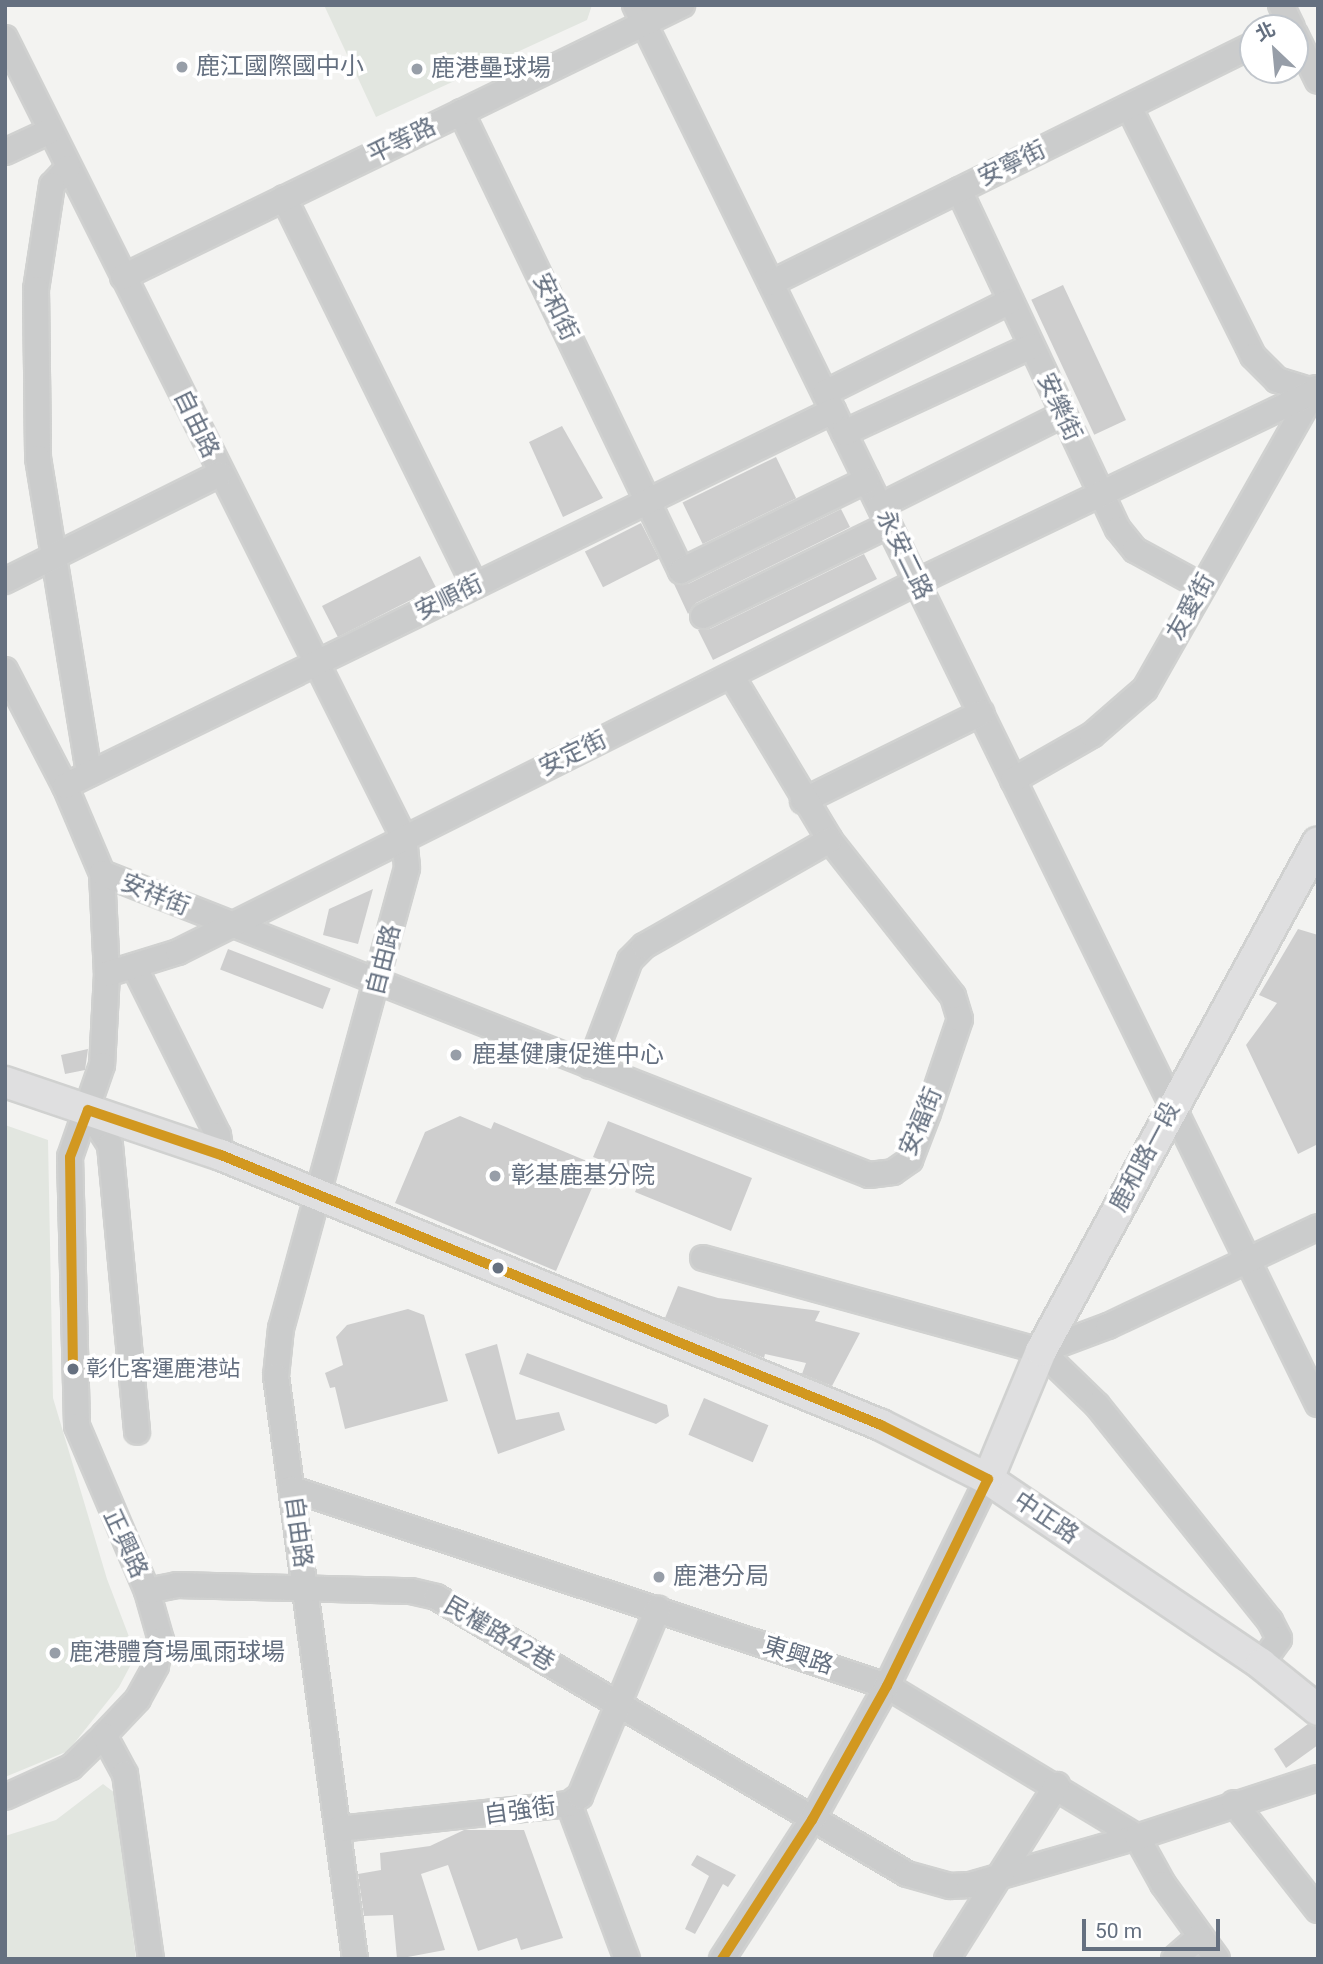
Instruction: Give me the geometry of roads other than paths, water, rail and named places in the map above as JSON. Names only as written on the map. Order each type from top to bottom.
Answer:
[{"type":"main road","name":"鹿和路一段","points":[[988,1479],[1041,1350],[1318,842]]},
{"type":"main road","name":"中正路","points":[[5,1082],[221,1155],[881,1425],[988,1479],[1261,1664],[1318,1710]]},
{"type":"street","name":"平等路","points":[[122,277],[461,112],[639,15],[682,5]]},
{"type":"street","name":"永安二路","points":[[639,15],[1173,1105],[1312,1378],[1318,1404]]},
{"type":"street","name":"自由路","points":[[5,38],[314,664],[404,838],[407,868],[379,984],[281,1328],[276,1376],[355,1959]]},
{"type":"street","name":"安寧街","points":[[771,283],[1239,52]]},
{"type":"street","points":[[1309,63],[1318,81]]},
{"type":"street","points":[[1129,107],[1253,356],[1277,380],[1317,389]]},
{"type":"street","name":"安和街","points":[[461,112],[681,571],[867,481]]},
{"type":"street","points":[[5,152],[50,131]]},
{"type":"street","points":[[68,168],[52,185],[36,289],[38,458],[57,555],[89,774]]},
{"type":"street","name":"安樂街","points":[[959,190],[1100,495],[1135,551],[1203,587]]},
{"type":"street","points":[[284,198],[475,586]]},
{"type":"street","points":[[834,412],[1010,301]]},
{"type":"street","points":[[834,412],[1031,346]]},
{"type":"street","name":"安定街","points":[[107,974],[135,968],[229,925],[917,582],[1317,389]]},
{"type":"street","name":"友愛街","points":[[1013,780],[1124,711],[1145,689],[1317,389]]},
{"type":"street","name":"安順街","points":[[65,786],[834,412]]},
{"type":"street","points":[[703,616],[1062,415]]},
{"type":"street","points":[[5,581],[220,474]]},
{"type":"street","name":"安祥街","points":[[5,670],[65,786],[102,873],[379,984]]},
{"type":"street","name":"安福街","points":[[379,984],[869,1175],[893,1172],[910,1160],[960,1019],[953,996],[830,840],[803,801],[731,675]]},
{"type":"street","points":[[803,801],[981,713]]},
{"type":"street","points":[[590,1066],[630,960],[644,946],[830,840]]},
{"type":"street","name":"正興路","points":[[5,1797],[71,1767],[104,1735],[138,1699],[156,1666],[161,1640],[147,1591],[76,1426],[70,1157],[103,1065],[107,974],[102,873]]},
{"type":"street","points":[[135,968],[218,1135],[221,1155]]},
{"type":"street","points":[[88,1110],[110,1145],[137,1432]]},
{"type":"street","points":[[1041,1350],[1251,1260],[1318,1227]]},
{"type":"street","points":[[703,1258],[1041,1350],[1097,1405],[1270,1621],[1279,1639],[1261,1664]]},
{"type":"street","points":[[722,1959],[812,1820],[887,1686],[988,1479]]},
{"type":"street","name":"東興路","points":[[292,1489],[887,1686],[1057,1785],[1137,1837],[1199,1937],[1217,1959]]},
{"type":"street","name":"民權路42巷","points":[[147,1591],[177,1584],[307,1591],[411,1591],[436,1597],[812,1820],[927,1881],[970,1885],[1137,1837],[1234,1803],[1318,1778]]},
{"type":"street","name":"自強街","points":[[338,1829],[569,1804],[580,1796],[615,1701],[658,1609]]},
{"type":"street","points":[[104,1735],[125,1774],[151,1959]]},
{"type":"street","points":[[947,1959],[1005,1873],[1057,1785]]},
{"type":"street","points":[[1234,1803],[1318,1910]]},
{"type":"street","points":[[569,1804],[627,1959]]},
{"type":"street","points":[[1174,1959],[1199,1937]]},
{"type":"place","name":"鹿江國際國中小","points":[[182,67]]},
{"type":"place","name":"鹿港壘球場","points":[[417,69]]},
{"type":"place","name":"鹿基健康促進中心","points":[[456,1055]]},
{"type":"place","name":"彰基鹿基分院","points":[[495,1176]]},
{"type":"place","name":"彰化客運鹿港站","points":[[73,1369]]},
{"type":"place","name":"鹿港分局","points":[[659,1577]]},
{"type":"place","name":"鹿港體育場風雨球場","points":[[55,1653]]}]
